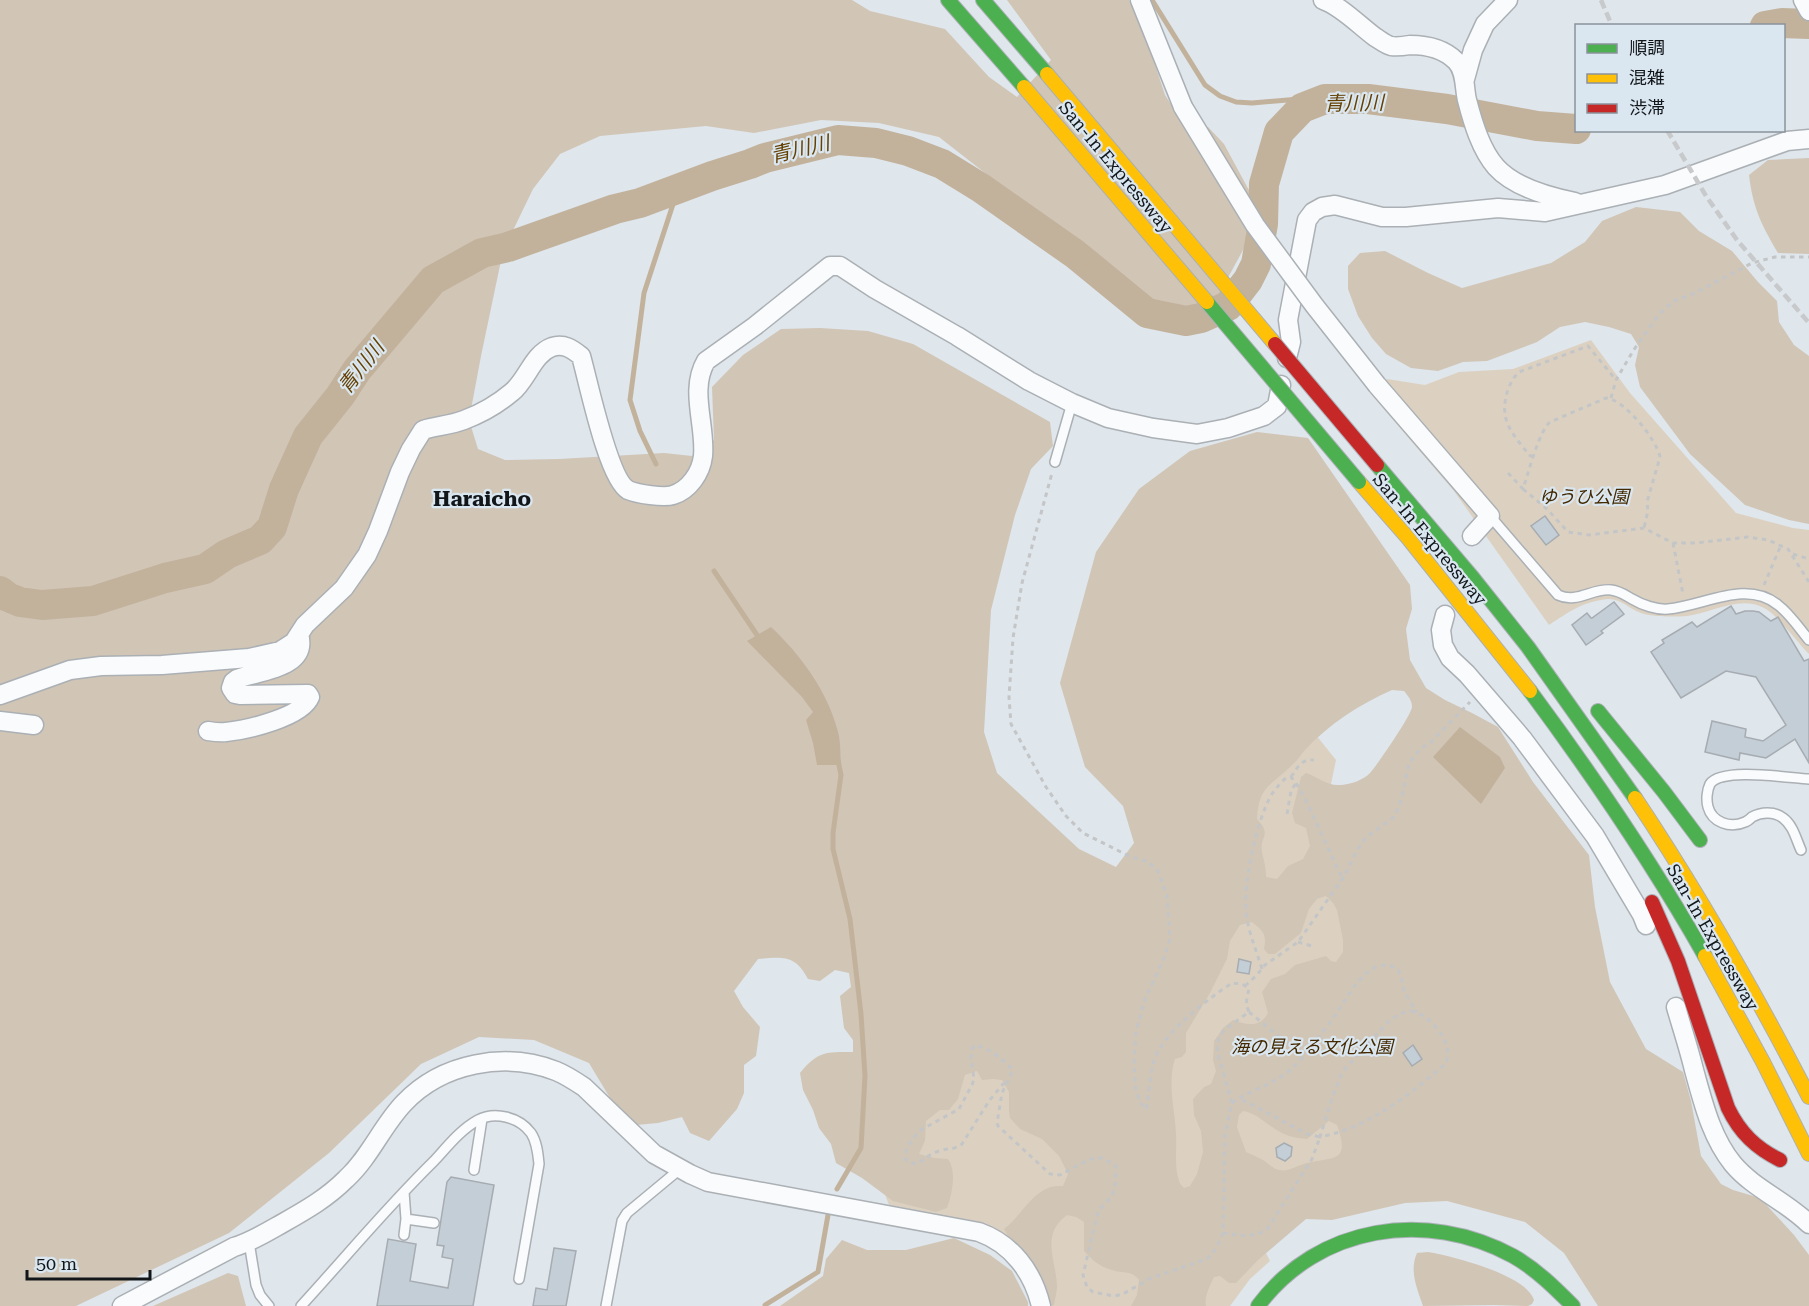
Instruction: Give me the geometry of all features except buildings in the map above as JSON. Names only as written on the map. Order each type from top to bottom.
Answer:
[{"type":"main road","name":"San-In Expressway","points":[[983,0],[1472,575],[1527,646],[1583,723],[1700,900],[1742,971],[1809,1097]]},
{"type":"main road","name":"San-In Expressway","points":[[950,3],[1408,538],[1505,658],[1555,725],[1640,848],[1681,913],[1763,1062],[1809,1154]]},
{"type":"main road","points":[[1390,480],[1528,625]]},
{"type":"main road","points":[[1589,699],[1700,840]]},
{"type":"main road","points":[[1608,803],[1629,855]]},
{"type":"main road","points":[[1647,893],[1678,958],[1702,1036],[1731,1113],[1743,1134],[1751,1142],[1780,1160]]},
{"type":"main road","points":[[1258,1306],[1263,1298],[1288,1274],[1317,1253],[1356,1236],[1388,1230],[1425,1229],[1457,1233],[1490,1244],[1519,1258],[1548,1280],[1573,1306]]},
{"type":"street","points":[[1140,0],[1183,106],[1255,225],[1377,385],[1490,516],[1472,536]]},
{"type":"street","points":[[1323,0],[1331,3],[1390,46],[1419,45],[1432,48],[1458,62],[1465,78],[1467,99],[1483,148],[1497,168],[1513,180],[1549,197],[1583,203]]},
{"type":"street","points":[[1465,78],[1473,50],[1485,24],[1508,0]]},
{"type":"street","points":[[0,695],[70,670],[101,666],[162,665],[249,658],[280,651],[294,642],[305,625],[344,588],[367,555],[400,472],[417,437],[423,430],[464,420],[501,400],[513,392],[540,356],[549,348],[561,345],[581,356],[600,430],[622,482],[628,489],[657,496],[677,494],[698,474],[703,457],[698,397],[702,368],[706,361],[755,326],[830,266],[840,266],[1029,381],[1072,403],[1108,418],[1133,425],[1197,434],[1228,428],[1264,416],[1277,406],[1290,342],[1288,320],[1303,236],[1307,220],[1313,212],[1322,207],[1335,205],[1382,217],[1406,217],[1498,208],[1545,212],[1665,185],[1787,141],[1809,139]]},
{"type":"street","points":[[1444,615],[1441,630],[1443,645],[1450,658],[1522,738],[1595,836],[1642,915],[1671,990],[1706,1110],[1718,1142],[1734,1165],[1758,1187],[1793,1210],[1809,1224]]},
{"type":"street","points":[[208,731],[226,732],[256,726],[295,711],[308,702],[310,697],[308,693],[240,695],[235,694],[231,688],[237,679],[289,663],[298,652],[301,640],[299,634]]},
{"type":"street","points":[[0,721],[34,725]]},
{"type":"street","points":[[122,1306],[234,1247],[249,1242],[318,1203],[348,1178],[402,1105],[418,1090],[444,1074],[473,1065],[499,1061],[533,1064],[563,1074],[584,1087],[654,1154],[700,1179],[719,1185],[979,1232],[990,1236],[1006,1247],[1022,1263],[1032,1280],[1041,1306]]},
{"type":"lane","points":[[1055,462],[1072,403]]},
{"type":"lane","points":[[1490,516],[1558,595],[1565,599],[1599,590],[1612,590],[1651,606],[1666,609],[1751,593],[1771,600],[1780,607],[1809,640]]},
{"type":"lane","points":[[1801,850],[1792,830],[1782,817],[1761,813],[1745,823],[1725,825],[1714,819],[1708,808],[1707,797],[1710,785],[1726,775],[1809,779]]},
{"type":"lane","points":[[306,1304],[404,1192],[466,1128],[494,1115],[515,1120],[531,1134],[538,1152],[539,1164],[519,1279]]},
{"type":"lane","points":[[474,1170],[482,1119]]},
{"type":"lane","points":[[606,1306],[622,1221],[627,1214],[680,1169]]},
{"type":"lane","points":[[404,1192],[406,1219],[404,1235]]},
{"type":"lane","points":[[406,1219],[434,1223]]},
{"type":"lane","points":[[249,1242],[256,1285],[260,1295],[269,1306]]},
{"type":"path","points":[[1611,398],[1616,380],[1633,351],[1659,314],[1674,301],[1695,293],[1752,263],[1775,257],[1809,257]]},
{"type":"path","points":[[1533,457],[1526,451],[1506,421],[1508,389],[1519,372],[1588,346],[1616,380]]},
{"type":"path","points":[[1523,489],[1546,426],[1606,398],[1611,398],[1634,417],[1653,440],[1659,453],[1660,457],[1647,502],[1648,511],[1644,528]]},
{"type":"path","points":[[1055,462],[1022,583],[1013,638],[1009,697],[1011,724],[1046,787],[1066,816],[1083,833],[1131,857],[1146,861],[1157,869],[1167,895],[1170,939],[1145,999],[1136,1031],[1134,1066],[1136,1092],[1144,1109],[1147,1107],[1154,1060],[1164,1042],[1177,1027],[1232,983],[1249,988],[1246,1004],[1249,1012],[1287,1043],[1305,1053]]},
{"type":"path","points":[[1508,473],[1523,489],[1547,508],[1568,532],[1589,535],[1644,528],[1673,543],[1696,543],[1748,537],[1768,540],[1781,545],[1793,554],[1809,582]]},
{"type":"path","points":[[1673,543],[1684,601]]},
{"type":"path","points":[[1762,588],[1781,545]]},
{"type":"path","points":[[1793,554],[1809,559]]},
{"type":"path","points":[[1245,986],[1265,965],[1298,942],[1342,878],[1366,837],[1393,818],[1400,804],[1409,763],[1470,702],[1486,698]]},
{"type":"path","points":[[1262,969],[1251,939],[1246,909],[1248,873],[1254,845],[1271,796],[1283,781],[1291,777],[1300,764],[1306,760],[1314,760]]},
{"type":"path","points":[[1291,777],[1318,824],[1342,878]]},
{"type":"path","points":[[1287,814],[1291,791],[1296,783]]},
{"type":"path","points":[[1298,942],[1312,946]]},
{"type":"path","points":[[1232,1103],[1245,1094],[1287,1074],[1326,1029],[1363,976],[1376,966],[1388,965],[1397,969],[1404,991],[1417,1012]]},
{"type":"path","points":[[1005,1084],[994,1093],[962,1144],[956,1149],[943,1150],[930,1155],[917,1164],[908,1162],[905,1158],[908,1147],[919,1131],[959,1109],[974,1079],[971,1058],[975,1045],[1001,1058],[1013,1070],[1013,1073],[1005,1084],[997,1123],[1050,1174],[1060,1175],[1096,1158],[1103,1158],[1116,1166],[1115,1187],[1112,1196],[1098,1210],[1083,1275],[1087,1287],[1093,1292],[1114,1296],[1124,1294],[1151,1278],[1208,1259],[1216,1249],[1222,1233],[1226,1134],[1232,1103],[1217,1051],[1219,1038],[1224,1030],[1249,1012]]},
{"type":"path","points":[[1222,1233],[1255,1235],[1268,1228],[1312,1159],[1320,1137],[1333,1095],[1343,1071],[1390,1019],[1405,1012],[1417,1012],[1423,1015],[1441,1035],[1448,1052],[1448,1058],[1444,1064],[1382,1112],[1347,1129],[1320,1137],[1307,1134],[1245,1101],[1232,1103]]},
{"type":"green space","points":[[0,0],[852,0],[870,11],[945,29],[989,77],[1017,97],[1051,60],[1007,0],[1129,0],[1142,25],[1165,95],[1181,120],[1208,127],[1224,144],[1251,194],[1249,239],[1218,296],[1198,309],[1172,310],[1152,307],[1126,283],[939,137],[879,123],[821,120],[754,133],[706,126],[600,136],[560,154],[533,189],[503,251],[469,420],[478,449],[505,460],[664,453],[692,456],[714,440],[712,387],[743,355],[781,329],[820,328],[868,331],[913,344],[1050,422],[1053,446],[1031,469],[1015,515],[991,610],[984,732],[997,773],[1079,849],[1116,867],[1134,843],[1123,806],[1085,767],[1060,683],[1096,552],[1139,489],[1190,451],[1257,432],[1308,438],[1410,585],[1412,609],[1406,629],[1410,660],[1426,688],[1498,727],[1533,782],[1589,855],[1595,907],[1610,982],[1646,1049],[1683,1072],[1701,1156],[1721,1184],[1760,1198],[1809,1255],[1809,1306],[1598,1306],[1564,1253],[1525,1222],[1447,1201],[1405,1203],[1332,1220],[1306,1219],[1258,1260],[1236,1283],[1229,1283],[1220,1276],[1214,1277],[1207,1295],[1206,1306],[1131,1306],[1137,1295],[1139,1280],[1130,1273],[1104,1267],[1090,1257],[1084,1251],[1084,1222],[1067,1215],[1054,1231],[1052,1239],[1057,1286],[1054,1305],[1050,1306],[1004,1229],[1041,1192],[1051,1187],[1063,1186],[1068,1174],[1059,1156],[1042,1139],[1020,1129],[1010,1118],[1009,1092],[1002,1080],[982,1080],[977,1071],[965,1075],[958,1099],[949,1110],[940,1110],[926,1121],[925,1141],[919,1154],[948,1159],[951,1164],[953,1183],[947,1208],[936,1212],[893,1201],[862,1178],[836,1163],[831,1144],[819,1128],[803,1090],[800,1073],[812,1060],[823,1054],[853,1052],[853,1040],[844,1028],[840,996],[851,987],[849,973],[835,970],[820,981],[808,979],[793,961],[774,958],[758,959],[734,991],[743,1007],[760,1027],[756,1056],[744,1065],[744,1093],[737,1109],[709,1141],[690,1133],[682,1117],[636,1125],[616,1108],[589,1063],[534,1040],[479,1037],[421,1064],[329,1153],[229,1233],[76,1306],[0,1306]],"holes":[[[1392,690],[1404,691],[1411,700],[1412,707],[1393,740],[1370,773],[1356,782],[1335,785],[1306,773],[1301,777],[1292,813],[1295,823],[1306,828],[1310,846],[1303,859],[1288,866],[1277,879],[1266,877],[1262,852],[1265,833],[1257,819],[1258,807],[1264,792],[1335,723],[1357,708]],[[1326,896],[1337,910],[1343,952],[1336,962],[1326,956],[1295,965],[1285,974],[1271,979],[1262,992],[1268,1013],[1265,1018],[1253,1024],[1233,1020],[1223,1028],[1214,1041],[1213,1060],[1216,1071],[1211,1084],[1204,1087],[1193,1099],[1194,1115],[1201,1131],[1203,1152],[1197,1174],[1190,1186],[1184,1188],[1179,1182],[1177,1169],[1172,1077],[1175,1059],[1182,1057],[1186,1052],[1186,1033],[1210,993],[1227,959],[1230,941],[1240,925],[1252,922],[1256,925],[1264,936],[1264,949],[1268,954],[1275,954],[1301,933],[1309,909],[1317,899]],[[1243,1111],[1248,1112],[1283,1134],[1307,1139],[1329,1121],[1337,1125],[1342,1148],[1336,1157],[1288,1170],[1277,1169],[1246,1152],[1237,1127],[1239,1115]]]},
{"type":"green space","points":[[1809,158],[1809,254],[1778,253],[1759,216],[1749,175],[1768,160]]},
{"type":"green space","points":[[1636,207],[1680,212],[1699,231],[1732,251],[1777,301],[1779,322],[1794,345],[1809,356],[1809,524],[1789,520],[1745,505],[1690,454],[1640,387],[1635,365],[1639,347],[1631,334],[1585,322],[1560,327],[1537,342],[1487,361],[1463,362],[1438,371],[1411,368],[1386,354],[1372,338],[1358,316],[1348,289],[1348,266],[1360,253],[1385,251],[1462,288],[1551,263],[1585,242],[1602,221]]},
{"type":"green space","name":"ゆうひ公園","points":[[1591,340],[1630,393],[1736,513],[1809,530],[1809,654],[1781,622],[1769,611],[1755,604],[1735,604],[1687,616],[1664,616],[1641,613],[1621,602],[1607,599],[1583,605],[1549,625],[1454,491],[1370,393],[1387,379],[1425,385],[1459,372],[1513,369]]},
{"type":"green space","name":"海の見える文化公園","points":[[1312,730],[1336,760],[1330,789],[1356,880],[1358,1166],[1266,1253],[1270,1261],[1250,1279],[1230,1306],[1052,1306],[1051,1299],[1020,1245],[987,1224],[889,1205],[881,1184],[887,1132],[1244,786]]},
{"type":"green space","points":[[954,1238],[990,1255],[1012,1271],[1028,1306],[780,1306],[823,1276],[826,1259],[842,1240],[867,1250],[906,1250]]},
{"type":"green space","points":[[1428,1252],[1470,1262],[1504,1275],[1528,1291],[1534,1300],[1528,1306],[1423,1306],[1415,1279],[1414,1266],[1417,1253]]},
{"type":"green space","points":[[228,1273],[238,1276],[246,1306],[153,1306]]},
{"type":"shaded area","points":[[771,627],[803,662],[828,703],[839,736],[841,765],[817,765],[806,720],[813,712],[802,697],[747,641]]},
{"type":"shaded area","points":[[1460,727],[1500,757],[1505,768],[1481,804],[1433,757]]},
{"type":"waterway","points":[[1152,0],[1205,85],[1220,96],[1236,102],[1252,103],[1325,99]]},
{"type":"waterway","name":"青川川","points":[[1776,24],[1809,24]]},
{"type":"waterway","name":"青川川","points":[[0,591],[20,602],[42,605],[93,601],[165,578],[205,569],[227,554],[260,540],[272,527],[284,489],[308,436],[340,396],[357,370],[433,280],[482,253],[508,247],[615,209],[640,203],[765,158],[838,140],[876,143],[908,151],[942,164],[981,188],[1075,254],[1147,313],[1186,321],[1201,318],[1228,306],[1248,280],[1256,264],[1263,224],[1264,184],[1279,132],[1302,108],[1325,99],[1368,99],[1447,109],[1537,126],[1575,129]]},
{"type":"waterway","points":[[656,464],[640,431],[630,400],[644,293],[678,189]]},
{"type":"waterway","points":[[714,571],[762,640]]},
{"type":"waterway","points":[[837,1189],[861,1148],[865,1076],[861,1014],[850,919],[833,849],[841,775],[838,760]]},
{"type":"waterway","points":[[765,1305],[818,1272],[828,1215]]},
{"type":"railway","points":[[1601,0],[1611,24]]},
{"type":"railway","points":[[1668,132],[1706,196],[1737,240],[1809,323]]},
{"type":"traffic: fast","points":[[948,0],[1024,87]]},
{"type":"traffic: fast","points":[[983,0],[1047,74]]},
{"type":"traffic: fast","points":[[1207,302],[1359,482]]},
{"type":"traffic: fast","points":[[1377,465],[1528,647],[1635,798]]},
{"type":"traffic: fast","points":[[1530,691],[1622,821],[1705,956]]},
{"type":"traffic: fast","points":[[1598,711],[1700,840]]},
{"type":"traffic: fast","points":[[1258,1306],[1283,1279],[1311,1257],[1342,1242],[1376,1233],[1410,1230],[1445,1233],[1480,1241],[1513,1256],[1537,1273],[1573,1306]]},
{"type":"traffic: slow","points":[[1047,74],[1275,344]]},
{"type":"traffic: slow","points":[[1024,87],[1207,302]]},
{"type":"traffic: slow","points":[[1359,482],[1408,538],[1530,691]]},
{"type":"traffic: slow","points":[[1635,798],[1726,945],[1809,1097]]},
{"type":"traffic: slow","points":[[1705,956],[1763,1062],[1809,1154]]},
{"type":"traffic: jam","points":[[1275,344],[1377,465]]},
{"type":"traffic: jam","points":[[1652,902],[1678,961],[1728,1108],[1750,1139],[1780,1160]]},
{"type":"district","name":"Haraicho","points":[[482,499]]}]
